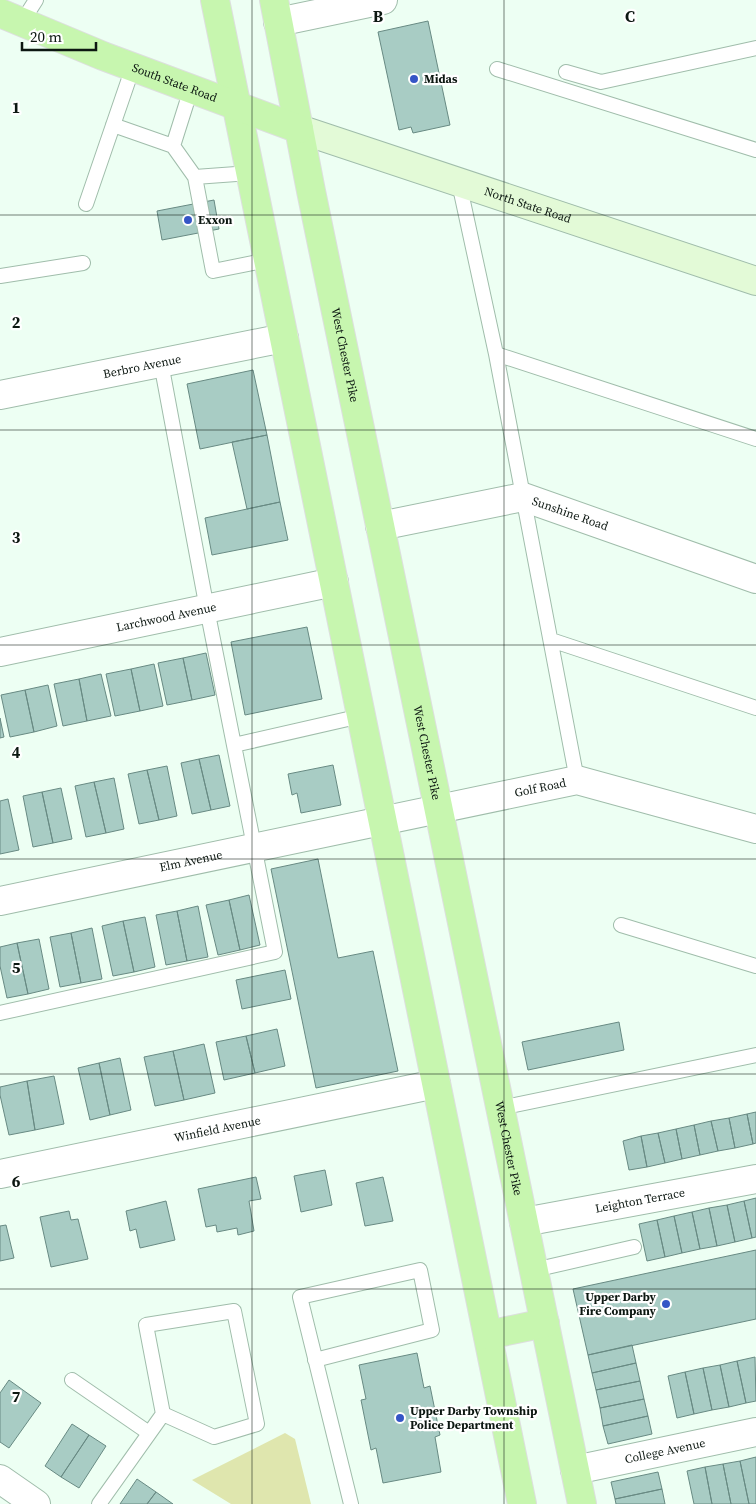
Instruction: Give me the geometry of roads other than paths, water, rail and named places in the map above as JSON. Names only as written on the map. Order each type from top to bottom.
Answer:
[{"type":"main road","points":[[215,0],[522,1504]]},
{"type":"main road","name":"West Chester Pike","points":[[276,11],[380,526],[582,1504]]},
{"type":"main road","name":"South State Road","points":[[19,12],[133,67],[299,129]]},
{"type":"main road","name":"North State Road","points":[[299,129],[756,281]]},
{"type":"main road","points":[[488,1335],[545,1323]]},
{"type":"street","points":[[276,11],[383,0]]},
{"type":"street","name":"Berbro Avenue","points":[[0,395],[284,338]]},
{"type":"street","name":"Sunshine Road","points":[[380,526],[523,497],[756,579]]},
{"type":"street","name":"Larchwood Avenue","points":[[0,652],[334,582]]},
{"type":"street","name":"Golf Road","points":[[382,821],[577,780],[756,829]]},
{"type":"street","name":"Elm Avenue","points":[[0,901],[382,821]]},
{"type":"street","name":"Winfield Avenue","points":[[0,1174],[436,1084]]},
{"type":"street","name":"Leighton Terrace","points":[[524,1222],[756,1178]]},
{"type":"street","name":"College Avenue","points":[[575,1470],[756,1432]]},
{"type":"street","points":[[0,1479],[36,1504]]},
{"type":"lane","points":[[566,72],[601,82],[756,48]]},
{"type":"lane","points":[[86,204],[133,67]]},
{"type":"lane","points":[[497,69],[756,150]]},
{"type":"lane","points":[[173,146],[191,89]]},
{"type":"lane","points":[[113,125],[173,146],[195,177],[213,271],[268,260]]},
{"type":"lane","points":[[195,177],[250,173]]},
{"type":"lane","points":[[459,183],[496,354],[577,780]]},
{"type":"lane","points":[[0,276],[83,263]]},
{"type":"lane","points":[[496,354],[756,439]]},
{"type":"lane","points":[[0,1013],[275,952],[207,609],[161,363]]},
{"type":"lane","points":[[551,640],[756,708]]},
{"type":"lane","points":[[234,745],[361,716]]},
{"type":"lane","points":[[621,925],[756,966]]},
{"type":"lane","points":[[500,1108],[756,1055]]},
{"type":"lane","points":[[534,1270],[634,1247]]},
{"type":"lane","points":[[315,1360],[432,1330],[420,1270],[300,1297],[315,1360],[351,1504]]},
{"type":"lane","points":[[99,1504],[163,1414],[146,1325],[234,1311],[257,1424],[214,1437],[163,1414]]},
{"type":"lane","points":[[72,1380],[149,1433]]},
{"type":"place","name":"Midas","points":[[414,79]]},
{"type":"place","name":"Exxon","points":[[188,220]]},
{"type":"place","name":"Upper Darby Fire Company","points":[[666,1304]]},
{"type":"place","name":"Upper Darby Township Police Department","points":[[400,1418]]}]
